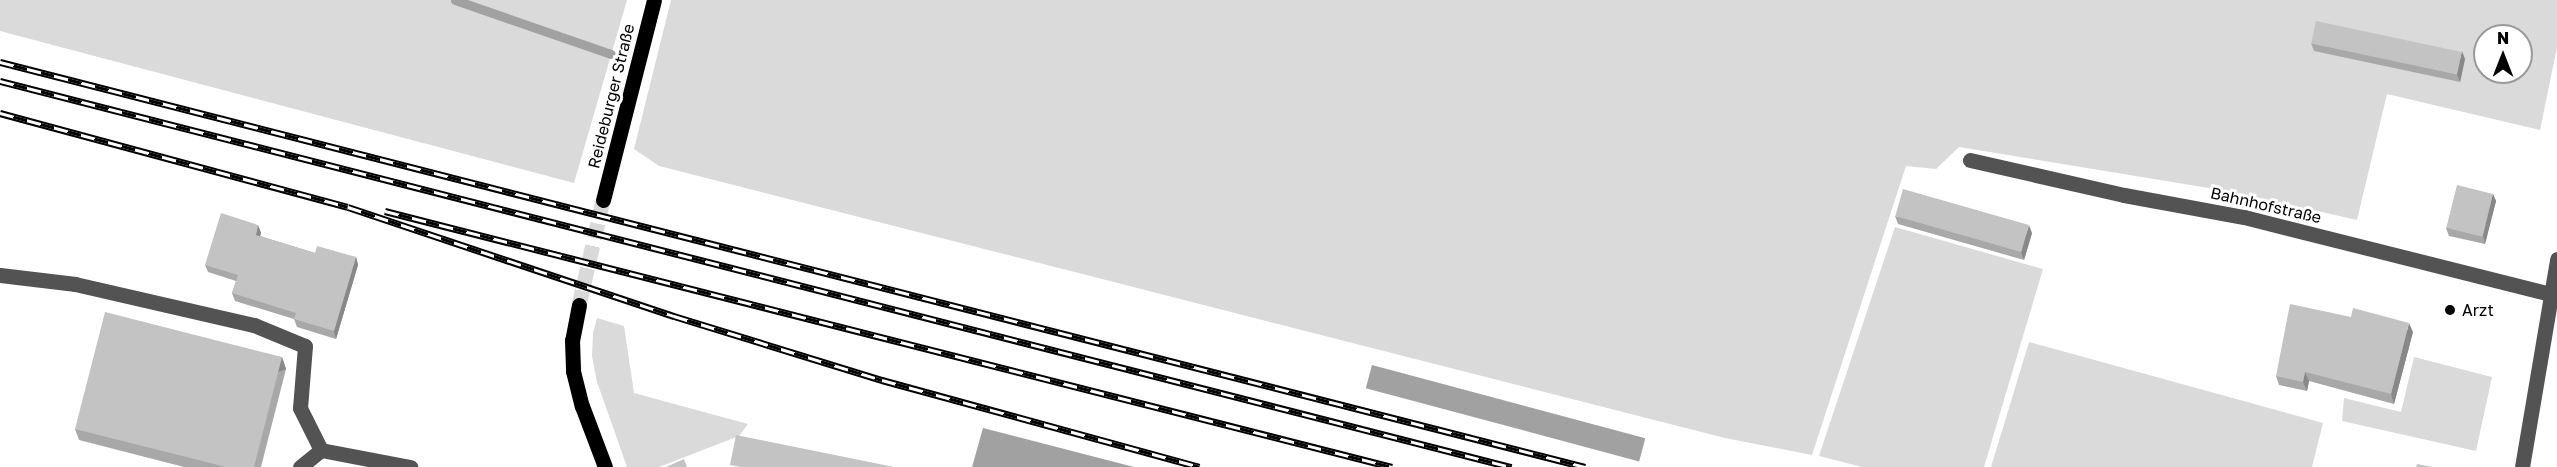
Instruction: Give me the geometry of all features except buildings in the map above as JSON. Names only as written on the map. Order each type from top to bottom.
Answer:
[{"type":"main road","name":"Reideburger Straße","points":[[603,200],[654,0]]},
{"type":"main road","points":[[579,305],[572,340],[573,371],[582,406],[605,467]]},
{"type":"street","name":"Bahnhofstraße","points":[[1970,160],[2124,195],[2244,217],[2551,294]]},
{"type":"street","points":[[2522,467],[2550,337],[2551,294],[2557,259]]},
{"type":"street","points":[[0,275],[75,285],[254,325],[305,345],[300,408],[321,450]]},
{"type":"street","points":[[300,467],[321,450],[410,467]]},
{"type":"shaded area","points":[[0,0],[627,0],[574,183],[0,31]]},
{"type":"shaded area","points":[[671,0],[2557,0],[2557,47],[2540,130],[2387,94],[2357,220],[2233,192],[1959,147],[1936,169],[1906,166],[1812,455],[1725,438],[659,166],[634,149]]},
{"type":"shaded area","points":[[1895,227],[2043,269],[1984,467],[1862,467],[1819,456]]},
{"type":"shaded area","points":[[597,318],[624,326],[634,393],[748,424],[739,436],[659,467],[627,467],[597,382],[592,356],[593,333]]},
{"type":"shaded area","points":[[2029,342],[2323,423],[2312,467],[1991,467]]},
{"type":"shaded area","points":[[2414,357],[2492,377],[2476,451],[2342,421],[2344,398],[2401,412]]},
{"type":"shaded area","points":[[1372,365],[1645,438],[1639,461],[1366,388]]},
{"type":"shaded area","points":[[983,428],[1134,467],[972,467]]},
{"type":"waterway","points":[[455,0],[611,54]]},
{"type":"tunnel","points":[[579,305],[603,200]]},
{"type":"railway","points":[[0,62],[1585,467]]},
{"type":"railway","points":[[0,81],[1511,467]]},
{"type":"railway","points":[[0,113],[348,207],[674,316],[882,380],[1199,467]]},
{"type":"railway","points":[[385,211],[1392,467]]},
{"type":"place","name":"Arzt","points":[[2450,310]]}]
